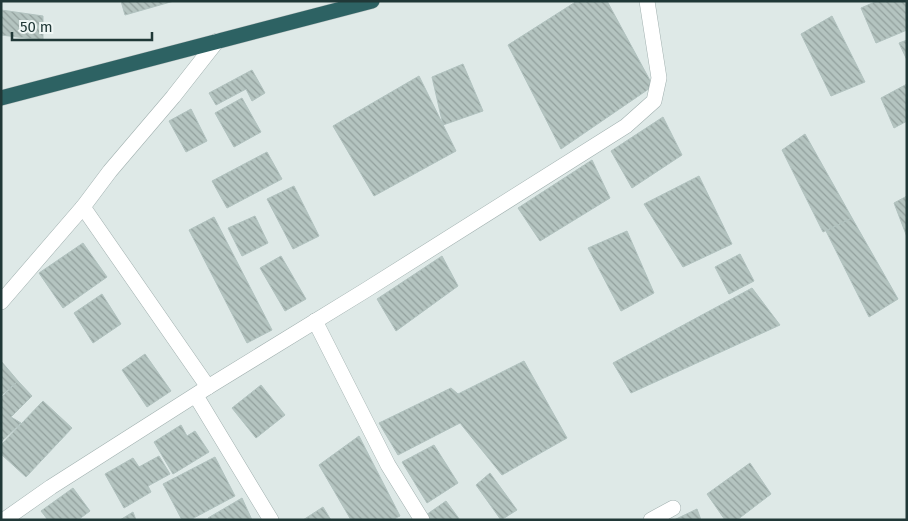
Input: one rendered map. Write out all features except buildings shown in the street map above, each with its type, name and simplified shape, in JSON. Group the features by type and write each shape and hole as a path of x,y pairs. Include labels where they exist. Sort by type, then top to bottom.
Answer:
{"highway":[{"path":"1,98 372,1"}],"street":[{"path":"4,520 51,487 202,391 626,126 654,101 659,78 647,1"},
{"path":"1,302 83,208 217,41"},
{"path":"83,208 202,391 271,520"},
{"path":"315,321 388,465 422,520"},
{"path":"651,520 673,508"}]}
